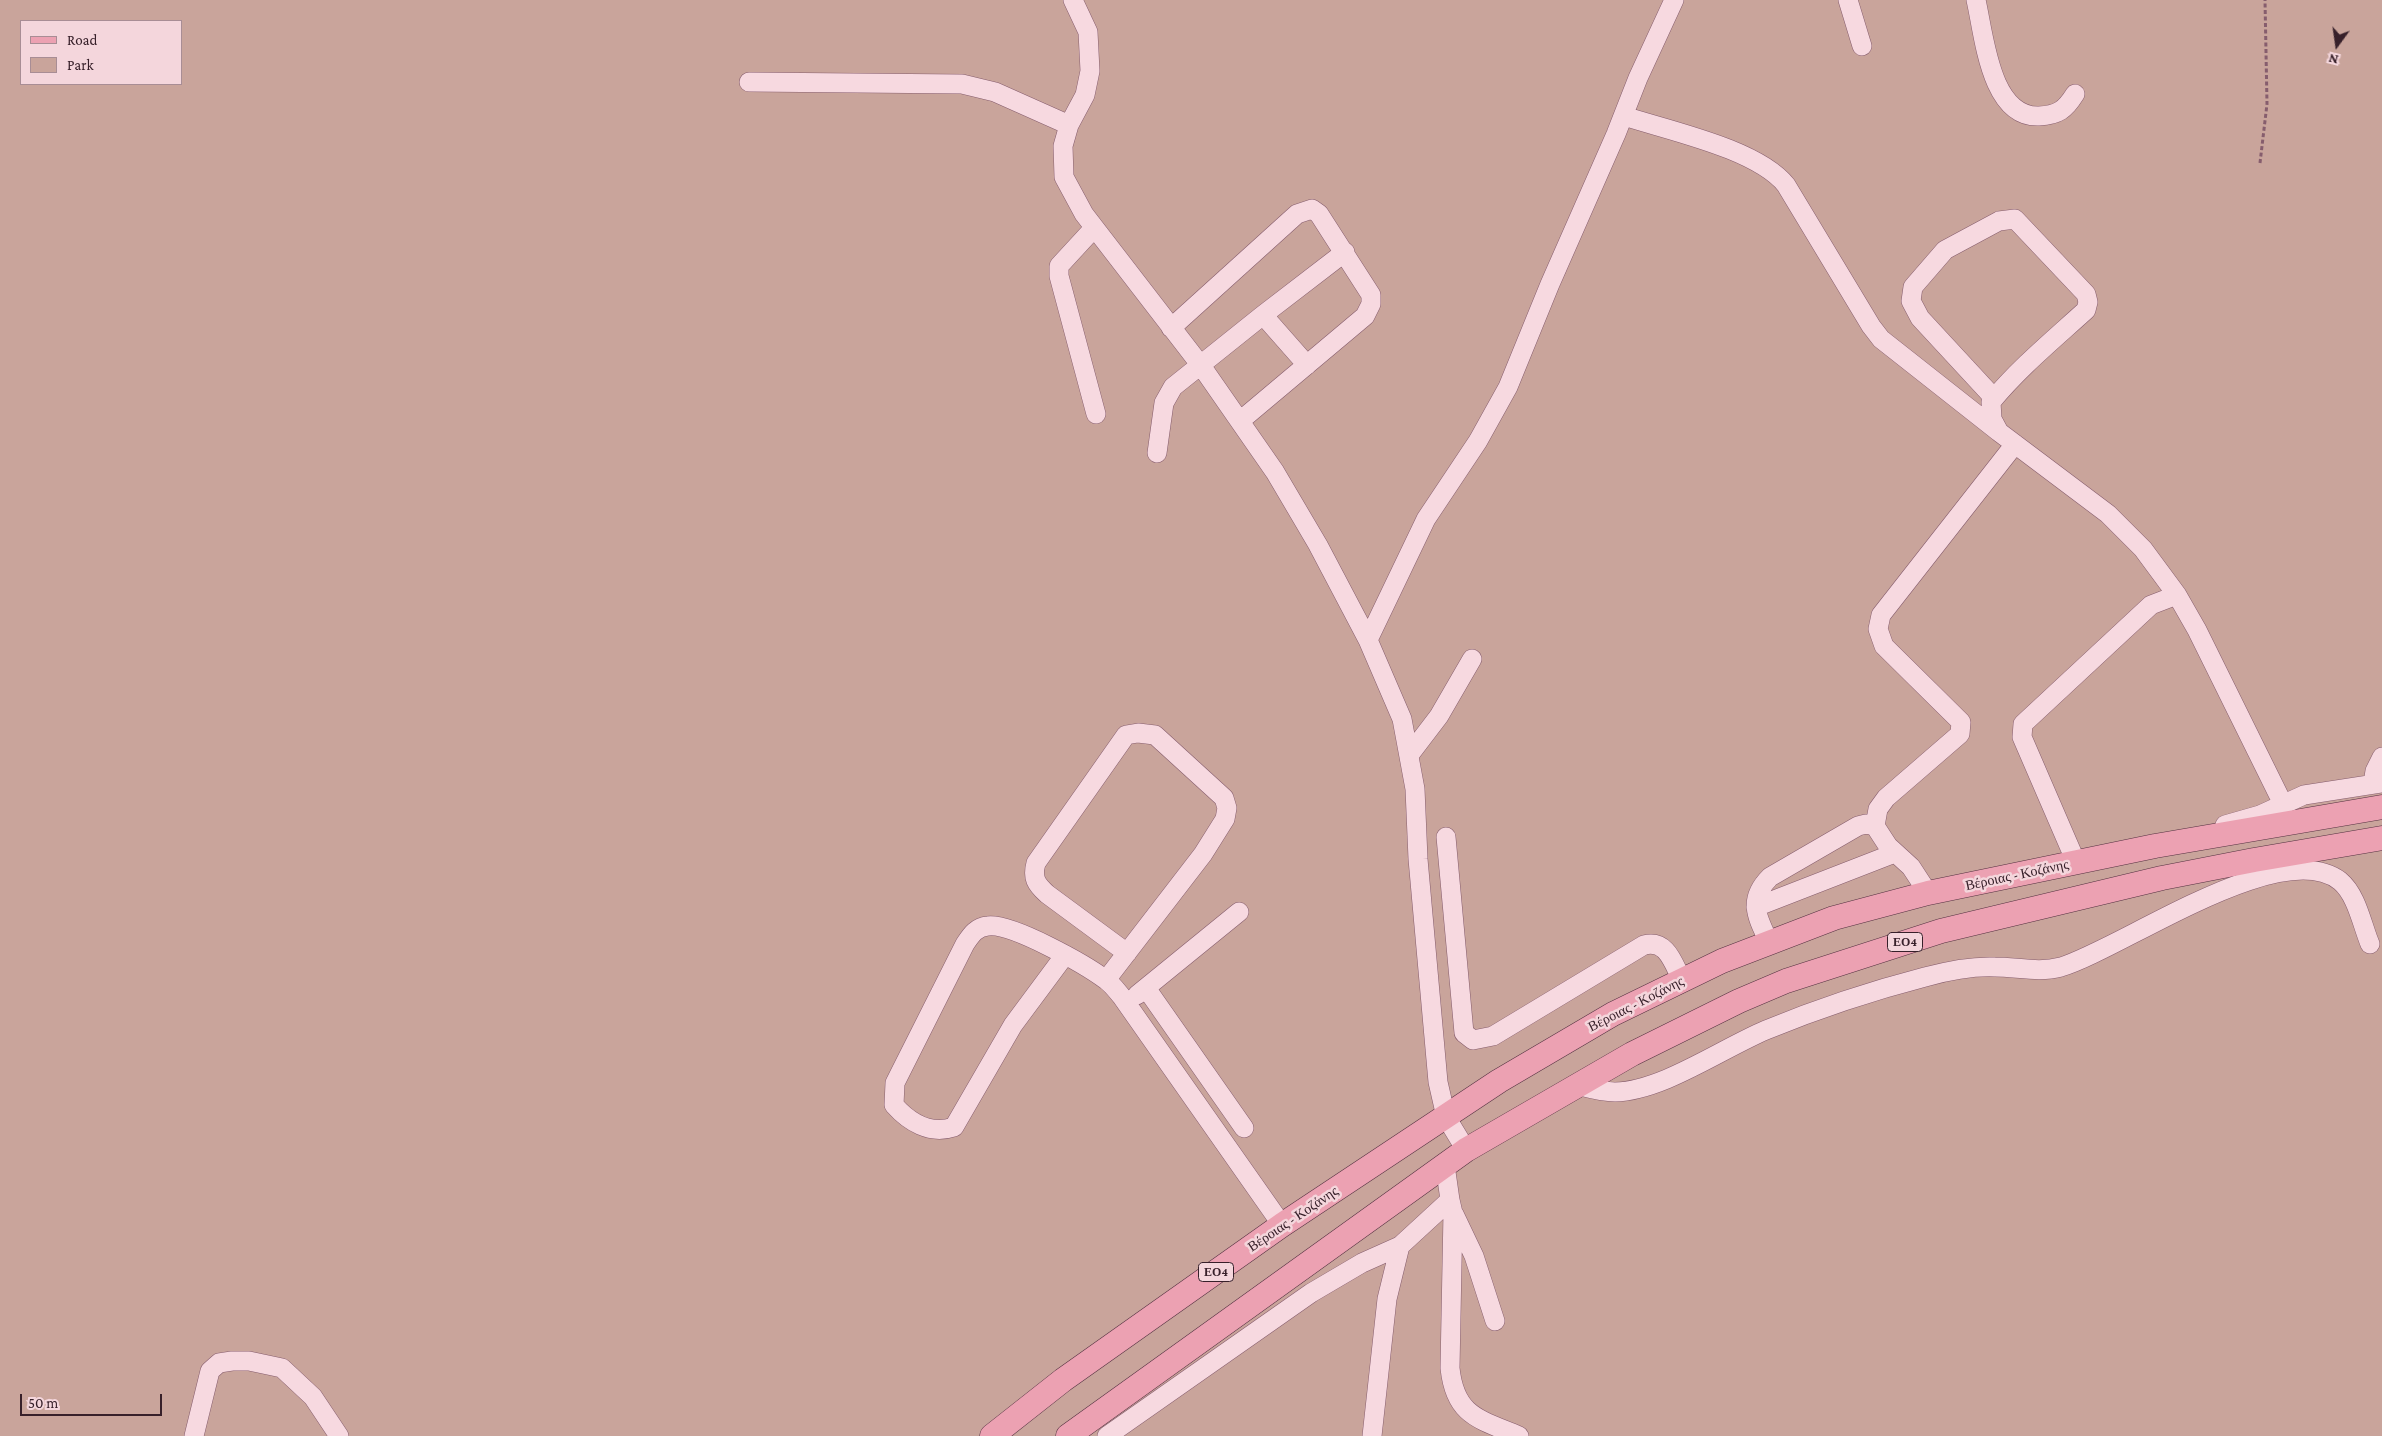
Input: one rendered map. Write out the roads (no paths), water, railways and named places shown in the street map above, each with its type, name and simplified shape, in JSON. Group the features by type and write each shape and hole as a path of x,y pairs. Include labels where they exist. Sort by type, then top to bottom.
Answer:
{"main road":[{"name":"Βέροιας - Κοζάνης","path":"992,1436 1063,1380 1282,1225 1499,1081 1613,1014 1682,980 1770,942 1834,918 1928,893 2155,846 2382,807"},
{"name":"ΕΟ4","path":"1068,1436 1466,1150 1632,1054 1739,1001 1786,981 1941,930 2143,883 2256,869 2382,838"}],"street":[{"path":"1073,0 1088,32 1090,71 1085,95 1069,125 1063,146 1064,177 1084,214 1094,228 1202,367 1275,472 1318,546 1368,640 1402,719 1415,789 1418,859 1438,1082 1446,1117 1466,1150"},
{"path":"1368,640 1426,519 1478,441 1508,387 1550,284 1624,116 1638,78 1674,0"},
{"path":"1848,0 1862,46"},
{"path":"1976,0 1986,50 1997,86 2012,106 2022,113 2035,116 2058,114 2065,109 2075,94"},
{"path":"748,82 962,84 995,92 1069,125"},
{"path":"1624,116 1739,154 1768,168 1786,185 1871,326 1882,339 1998,432 2108,514 2143,550 2177,595 2198,630 2283,804"},
{"path":"1171,328 1297,214 1312,209 1319,214 1371,295 1371,304 1365,316 1240,421"},
{"path":"1994,398 1920,318 1911,301 1913,287 1945,250 1999,220 2015,219 2086,294 2088,302 2086,310 2007,382 1991,402 1992,419 1998,432"},
{"path":"1094,228 1059,266 1059,276 1096,414"},
{"path":"1158,453 1164,403 1173,388 1202,367 1263,315 1345,252"},
{"path":"1263,315 1307,365"},
{"path":"1875,826 1878,809 1886,798 1960,734 1962,722 1884,646 1878,629 1881,615 2015,444"},
{"path":"2076,862 2022,736 2024,724 2151,605 2177,595"},
{"path":"1410,754 1439,716 1472,659"},
{"path":"1106,980 1127,953 1203,854 1225,819 1227,808 1224,798 1156,735 1148,733 1126,735 1036,863 1034,873 1036,884 1047,894 1127,953"},
{"path":"2155,846 2260,815 2304,795 2378,783 2375,771 2382,757"},
{"path":"1770,942 1758,919 1756,907 1757,895 1770,877 1848,830 1866,824 1875,826 1895,853 1911,867 1928,893"},
{"path":"1446,837 1464,1033 1473,1040 1493,1036 1644,945 1655,942 1662,946 1682,980"},
{"path":"1756,907 1895,853"},
{"path":"1576,1086 1614,1092 1647,1086 1794,1019 1925,976 1976,967 1995,966 2026,970 2060,967 2126,938 2218,891 2256,869 2326,874 2338,880 2347,888 2353,898 2370,944"},
{"path":"1127,1004 1239,912"},
{"path":"1065,956 1013,1025 954,1128 933,1130 905,1117 894,1105 894,1083 973,932 988,926 999,927 1022,934 1065,956 1106,980 1127,1004 1282,1225"},
{"path":"1146,988 1244,1128"},
{"path":"1445,1165 1452,1207 1450,1368 1452,1387 1458,1401 1468,1412 1519,1436"},
{"path":"1107,1436 1311,1293 1362,1263 1400,1246 1452,1207"},
{"path":"1452,1207 1474,1256 1495,1321"},
{"path":"1372,1436 1387,1299 1400,1246"},
{"path":"194,1436 210,1371 219,1363 249,1361 282,1368 313,1397 339,1436"}]}
